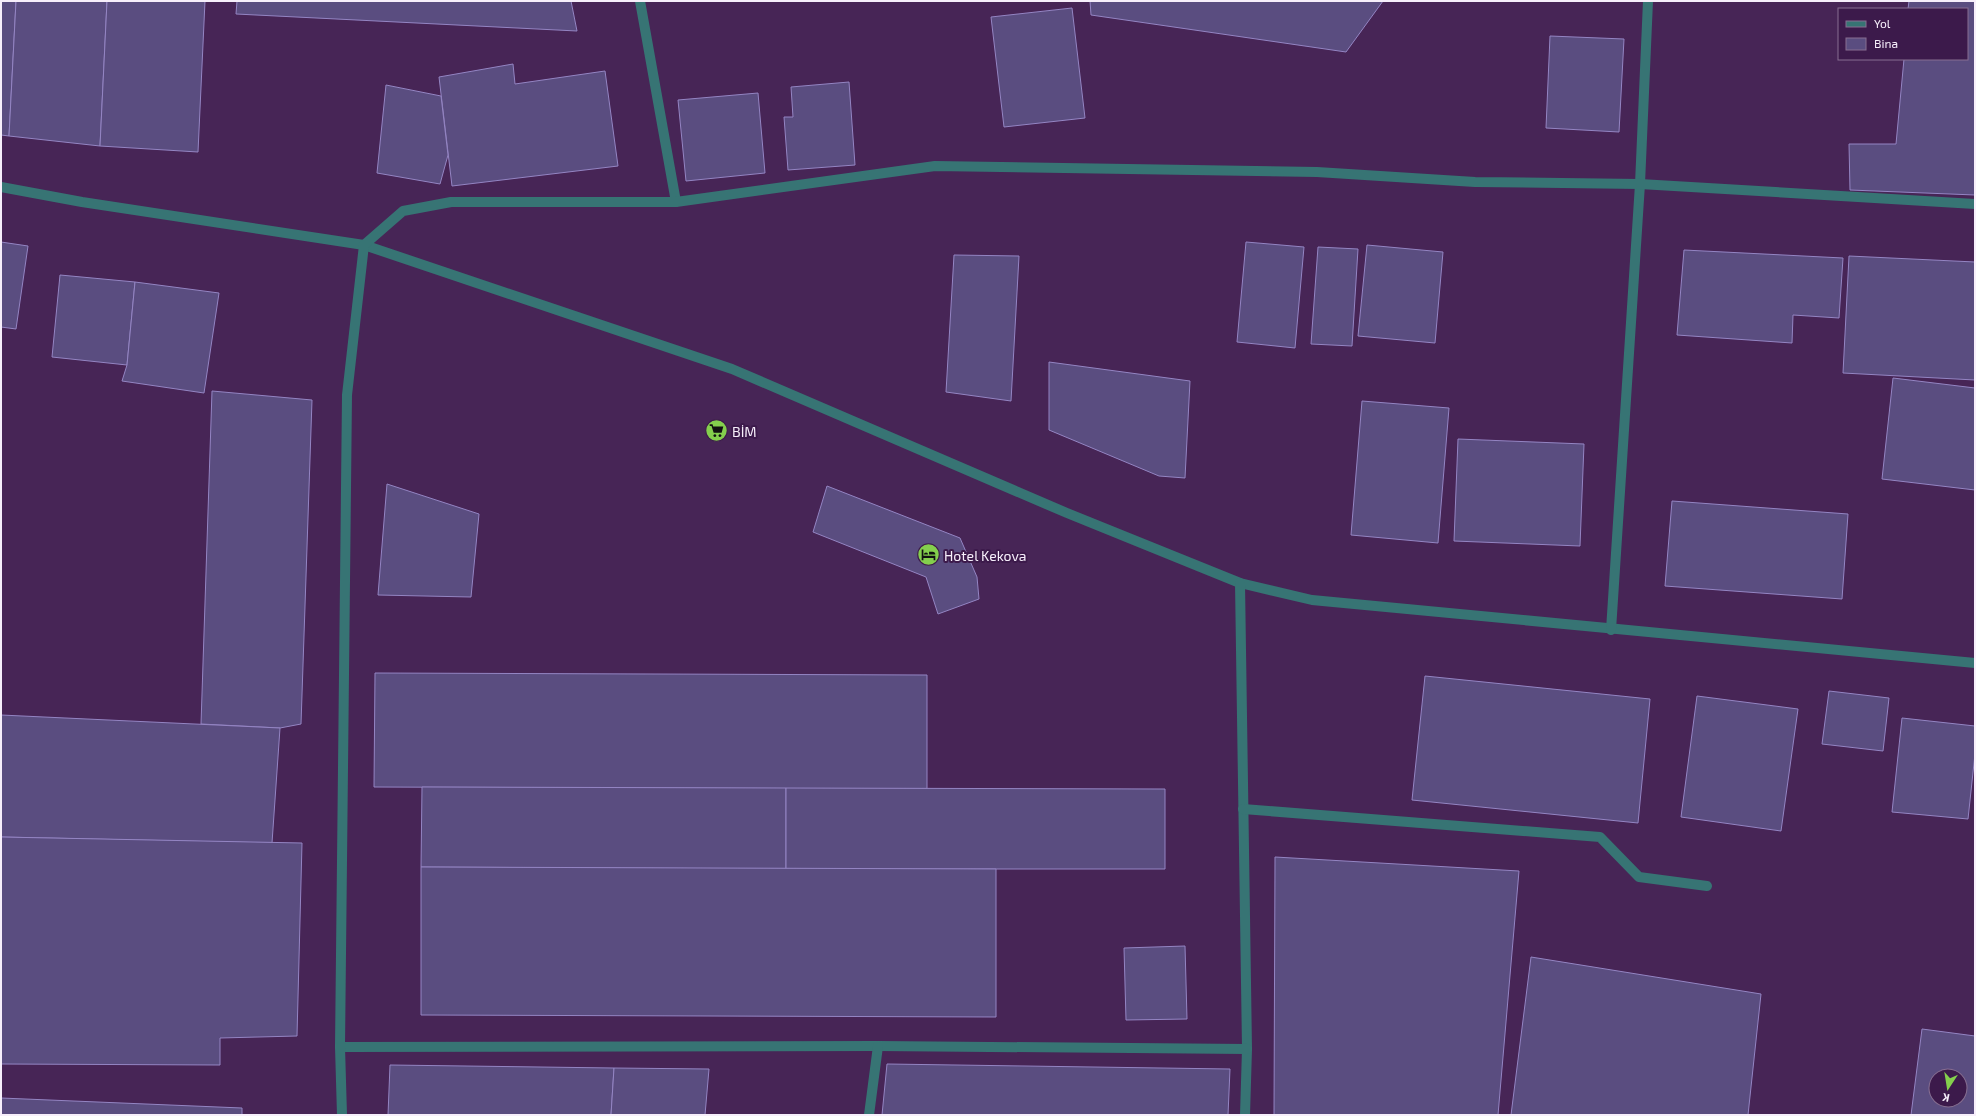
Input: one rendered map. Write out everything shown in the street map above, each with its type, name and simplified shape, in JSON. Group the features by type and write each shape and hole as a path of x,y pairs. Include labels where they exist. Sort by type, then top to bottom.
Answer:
{"street":[{"path":"640,1 676,202"},
{"path":"1611,630 1640,184 1648,1"},
{"path":"342,1115 340,1047 347,395 364,245 403,211 451,202 676,202 935,166 1317,172 1475,182 1640,184 1975,204"},
{"path":"1,187 82,202 364,245 732,369 1067,513 1240,583 1312,600 1611,630 1975,663"},
{"path":"1240,583 1247,1049 1246,1115"},
{"path":"1243,809 1600,836 1639,877 1707,886"},
{"path":"340,1047 878,1046 1247,1049"},
{"path":"869,1115 878,1046"}],"building":[{"path":"1,1 16,1 9,136 1,135"},
{"path":"16,1 107,1 100,146 9,136"},
{"path":"107,1 205,1 198,152 100,146"},
{"path":"237,1 571,1 577,31 236,14"},
{"path":"1090,1 1383,1 1346,52 1091,15"},
{"path":"1909,1 1975,1 1975,195 1850,190 1849,144 1896,144 1904,60 1968,60 1968,8 1908,8"},
{"path":"1072,8 1085,118 1004,127 991,17"},
{"path":"1550,36 1624,39 1619,132 1546,128"},
{"path":"513,64 515,84 605,71 618,166 452,186 439,77"},
{"path":"849,82 855,165 788,170 784,117 793,117 791,87"},
{"path":"386,85 441,96 448,155 440,184 377,173"},
{"path":"758,93 765,173 686,181 678,100"},
{"path":"1,242 28,246 16,329 1,327"},
{"path":"1246,242 1304,247 1295,348 1237,342"},
{"path":"1367,245 1443,252 1435,343 1358,336"},
{"path":"1318,247 1358,249 1352,346 1311,344"},
{"path":"1684,250 1843,258 1839,318 1793,315 1792,343 1677,335"},
{"path":"954,255 1019,256 1011,401 946,392"},
{"path":"1849,256 1975,262 1975,380 1843,373"},
{"path":"60,275 135,282 127,365 52,357"},
{"path":"135,282 219,293 204,393 122,381 127,365"},
{"path":"1049,362 1190,381 1185,478 1159,476 1049,430"},
{"path":"1893,378 1975,388 1975,490 1882,479"},
{"path":"212,391 312,400 301,724 280,728 201,724"},
{"path":"1362,401 1449,408 1438,543 1351,535"},
{"path":"1458,439 1584,444 1580,546 1454,541"},
{"path":"387,484 479,514 471,597 378,595"},
{"path":"827,486 960,538 977,577 979,599 938,614 926,577 813,532"},
{"path":"1672,501 1848,514 1842,599 1665,586"},
{"path":"375,673 927,675 927,789 374,787"},
{"path":"1425,676 1650,699 1638,823 1412,800"},
{"path":"1829,691 1889,698 1883,751 1822,744"},
{"path":"1697,696 1798,709 1781,831 1681,817"},
{"path":"1,715 280,728 272,843 1,837"},
{"path":"1902,718 1975,726 1975,754 1968,819 1892,812"},
{"path":"422,787 786,788 786,869 421,867"},
{"path":"786,788 1165,789 1165,869 786,869"},
{"path":"1,837 302,843 297,1036 220,1038 220,1065 1,1064"},
{"path":"1275,857 1519,871 1498,1115 1274,1115"},
{"path":"421,867 996,869 996,1017 421,1015"},
{"path":"1185,946 1187,1019 1126,1020 1124,948"},
{"path":"1531,957 1761,994 1748,1115 1511,1115"},
{"path":"1922,1029 1975,1036 1975,1115 1911,1115"},
{"path":"887,1064 1230,1069 1228,1115 882,1115"},
{"path":"390,1065 614,1068 611,1115 388,1115"},
{"path":"614,1068 709,1069 705,1115 611,1115"},
{"path":"1,1098 242,1108 242,1115 1,1115"}],"place":[{"name":"BİM","path":"716,431"},
{"name":"Hotel Kekova","path":"928,555"}]}
